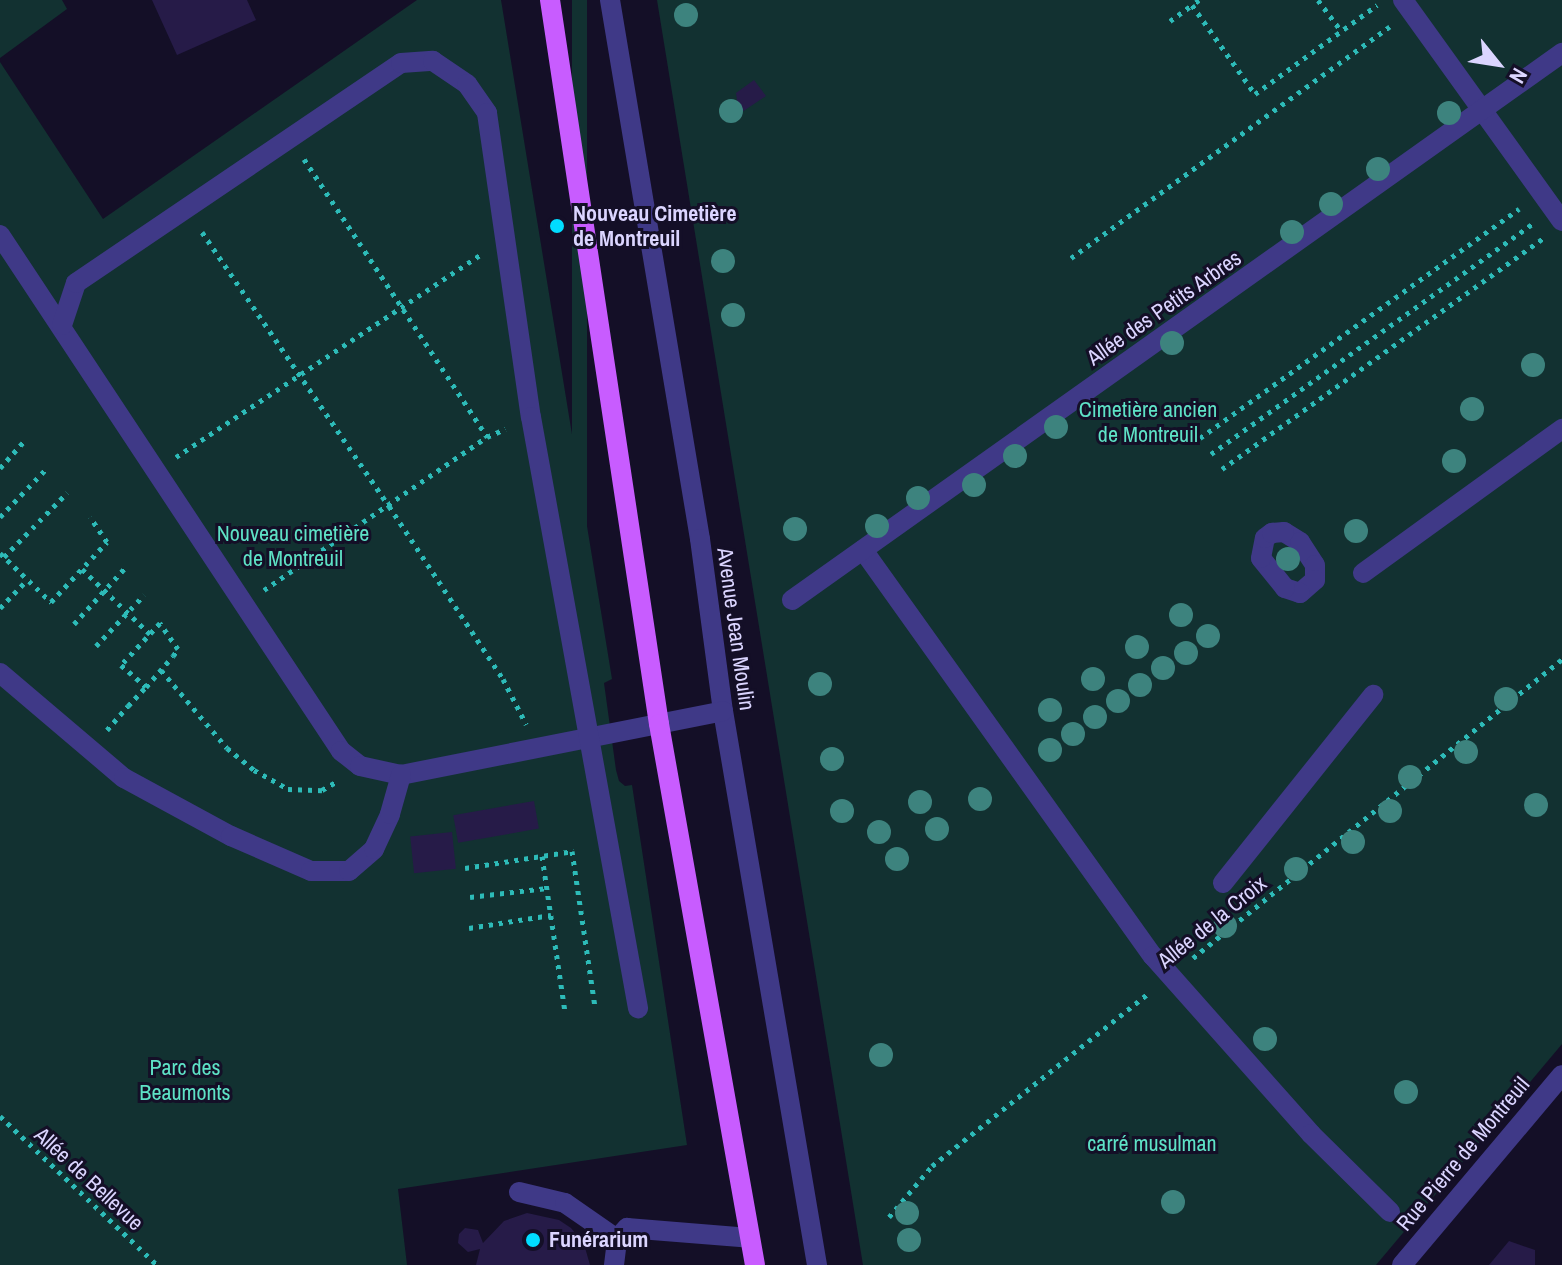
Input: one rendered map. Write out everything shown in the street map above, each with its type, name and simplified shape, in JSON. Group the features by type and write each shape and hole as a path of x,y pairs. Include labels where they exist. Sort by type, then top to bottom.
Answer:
{"main road":[{"path":"550,0 659,724 755,1265"}],"street":[{"name":"Avenue Jean Moulin","path":"610,0 675,383 723,711 817,1265"},
{"path":"1407,6 1482,108 1552,214"},
{"name":"Allée des Petits Arbres","path":"792,600 1153,347 1562,53"},
{"path":"62,325 76,283 401,63 433,61 467,84 487,113 531,417 638,1008"},
{"path":"0,235 341,751 360,766 401,775 723,711"},
{"path":"1363,573 1562,429"},
{"path":"863,550 1170,976 1311,1134 1390,1212"},
{"path":"0,673 124,778 231,836 311,871 349,871 374,849 390,814 401,775"},
{"path":"1223,883 1373,695"},
{"name":"Rue Pierre de Montreuil","path":"1402,1265 1562,1075"},
{"path":"519,1192 565,1203 617,1239"},
{"path":"614,1265 617,1239 627,1228 750,1238"}],"path":[{"path":"1170,21 1199,0"},
{"path":"1318,0 1341,31"},
{"path":"1192,5 1255,94 1384,0"},
{"path":"1071,258 1407,6"},
{"path":"290,138 487,437"},
{"path":"186,208 503,679 538,746"},
{"path":"1200,438 1552,214"},
{"path":"1211,454 1552,214"},
{"path":"1222,469 1552,214"},
{"path":"157,470 505,238"},
{"path":"244,604 487,437 531,417"},
{"path":"0,468 24,441"},
{"path":"0,517 47,468"},
{"path":"67,493 2,555 51,602 107,542 90,517"},
{"path":"74,624 125,568"},
{"path":"82,569 150,634"},
{"path":"0,608 27,580"},
{"path":"96,646 144,595"},
{"path":"128,706 146,687 161,670 178,649 160,623 121,665 146,687"},
{"name":"Allée de la Croix","path":"889,1217 932,1166 1562,659"},
{"path":"161,670 227,748 288,789 322,790 360,766"},
{"path":"465,868 584,849"},
{"path":"572,851 595,1006"},
{"path":"542,856 565,1011"},
{"path":"470,897 547,888"},
{"path":"469,928 551,915"},
{"name":"Allée de Bellevue","path":"0,1116 157,1265"}],"green space":[{"path":"0,0 62,0 67,9 0,58"},
{"name":"Nouveau cimetière de Montreuil","path":"417,0 501,0 612,679 604,683 616,770 619,781 625,786 632,785 687,1145 398,1189 407,1265 0,1265 0,62 103,219"},
{"path":"572,0 587,0 587,575 572,575"},
{"name":"Cimetière ancien de Montreuil","path":"657,0 1562,0 1562,1044 1376,1265 863,1265"}],"building":[{"path":"152,0 247,0 256,20 177,55"},
{"path":"754,80 766,96 739,114 736,93"},
{"path":"534,801 539,829 458,843 453,815"},
{"path":"452,832 456,869 414,873 410,836"},
{"name":"Funérarium","path":"527,1213 559,1220 571,1228 584,1244 590,1265 476,1265 480,1249 468,1252 458,1243 459,1234 465,1228 478,1230 483,1243 504,1221"},
{"path":"1509,1241 1535,1250 1535,1265 1489,1265"}],"place":[{"name":"Nouveau Cimetière de Montreuil","path":"557,226"},
{"name":"Funérarium","path":"533,1240"}],"park label":[{"name":"Parc des Beaumonts","path":"185,1080"},
{"name":"carré musulman","path":"1152,1144"}]}
